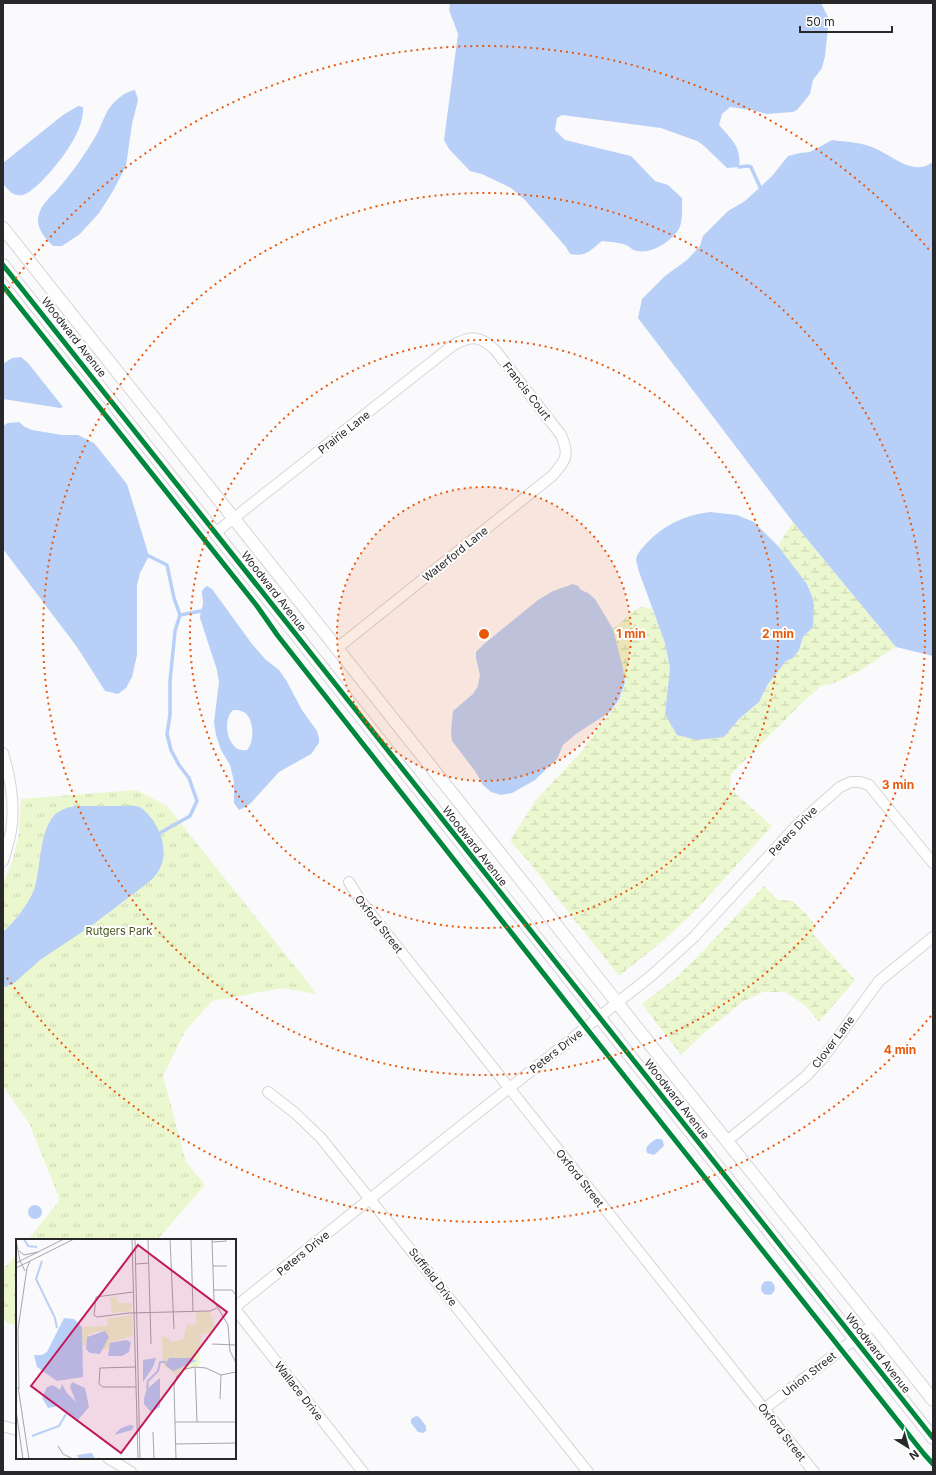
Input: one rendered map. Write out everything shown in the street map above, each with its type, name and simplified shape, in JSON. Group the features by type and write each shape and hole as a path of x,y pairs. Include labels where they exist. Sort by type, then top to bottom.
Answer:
{"street":[{"name":"Woodward Avenue","path":"3,228 533,895 616,1003 933,1400"},
{"name":"Woodward Avenue","path":"3,265 933,1438"},
{"name":"Prairie Lane","path":"215,533 452,346 464,339 476,338"},
{"name":"Francis Court","path":"476,338 487,342 496,352 560,435 565,445 566,454"},
{"name":"Waterford Lane","path":"336,649 552,476 564,462 566,454"},
{"path":"3,753 8,767 12,796 11,830 3,861"},
{"name":"Peters Drive","path":"236,1307 509,1088 652,976 689,942 797,825 813,809 840,787 852,782 860,782 869,785 933,863"},
{"name":"Oxford Street","path":"349,882 360,900 814,1472"},
{"name":"Clover Lane","path":"727,1141 805,1077 823,1058 879,981 933,937"},
{"name":"Suffield Drive","path":"268,1092 295,1113 321,1138 588,1472"},
{"name":"Wallace Drive","path":"236,1309 364,1472"},
{"name":"Union Street","path":"764,1410 873,1325"},
{"path":"3,1426 16,1430"},
{"path":"110,1459 131,1472"}],"green space":[{"path":"793,522 896,647 858,672 834,683 821,686 731,774 730,789 772,826 698,908 665,939 619,976 529,862 510,841 535,801 581,752 620,700 625,683 623,668 613,629 635,610 641,607 652,609 665,643 670,668 665,714 724,737 739,719 759,702 768,684 786,661 793,658 799,650 803,637 813,627 812,596 807,584 778,546"},
{"name":"Rutgers Park","path":"136,790 167,806 317,994 283,988 212,1001 185,1031 163,1076 186,1162 205,1185 158,1239 29,1239 60,1200 29,1123 3,1086 3,884 12,862 19,834 21,799"},
{"path":"764,886 778,900 793,901 805,913 816,926 813,934 855,980 819,1022 806,1006 785,992 763,992 742,1002 703,1034 681,1055 642,1004 677,977"},
{"path":"16,1255 16,1325 9,1324 3,1319 3,1268 9,1264"}],"water":[{"path":"450,3 821,3 829,19 825,56 822,68 813,80 810,94 797,110 793,112 767,114 730,107 722,114 719,125 735,144 739,154 739,167 727,168 697,141 661,128 562,115 557,118 555,130 565,140 631,156 655,181 668,185 682,198 682,218 679,229 671,239 659,247 646,251 640,251 633,250 627,245 602,241 588,252 576,255 570,254 566,247 525,200 511,188 482,174 470,171 449,149 444,140 458,34 449,10"},
{"path":"135,90 138,100 132,124 126,166 113,191 99,213 80,234 62,246 53,246 41,232 39,227 38,219 42,207 84,155 98,132 110,107 123,95"},
{"path":"78,106 83,107 80,127 62,158 47,176 30,192 20,195 11,192 3,184 3,163 63,115"},
{"path":"832,140 859,143 869,146 910,166 925,166 933,162 933,656 896,647 793,522 638,318 642,299 665,276 687,260 700,246 703,236 728,211 745,201 772,176 788,156 810,152"},
{"path":"21,357 28,363 63,407 60,408 3,399 3,364 12,358"},
{"path":"19,422 32,430 62,435 78,435 94,443 127,484 149,556 140,573 137,585 137,655 132,677 126,688 118,694 105,691 77,647 3,549 3,426 8,423"},
{"path":"710,512 737,515 754,522 778,546 807,584 814,605 813,627 803,637 799,650 793,658 786,661 768,684 759,702 739,719 724,737 697,740 677,735 665,714 670,668 665,643 636,560 643,547 667,526 683,518"},
{"path":"573,584 595,599 613,629 623,668 625,683 619,700 610,712 576,734 563,745 557,759 535,780 512,793 501,795 491,792 483,785 475,771 452,741 451,731 453,711 473,694 478,686 480,675 476,652 538,600 553,591"},
{"path":"207,586 212,589 252,644 265,659 279,670 302,710 317,731 319,738 319,743 311,754 279,772 250,804 239,810 234,803 234,782 230,765 221,750 216,735 214,722 219,682 217,670 200,618 203,604 202,592","holes":["233,710 242,711 250,720 252,738 247,750 240,750 235,747 228,736 227,721"]},
{"path":"76,806 130,806 143,809 157,827 163,843 164,852 160,868 149,882 91,926 40,960 13,984 3,987 3,932 21,912 34,890 37,880 42,844 49,822 56,814 66,808"},
{"path":"656,1139 661,1139 664,1146 654,1155 647,1153 646,1148"},
{"path":"32,1205 38,1205 42,1209 42,1215 38,1219 32,1219 28,1215 28,1209"},
{"path":"768,1281 773,1283 775,1288 773,1293 768,1295 763,1293 761,1288 763,1283"},
{"path":"416,1416 419,1417 426,1426 426,1431 423,1433 418,1432 411,1423 411,1419"}],"waterway":[{"path":"739,167 751,167 760,187"},
{"path":"149,556 167,565 174,598 180,615 175,631 170,681 170,715 167,734 171,750 179,765 189,778 197,801 190,816 160,833"},
{"path":"180,615 201,611"}],"cycle path":[{"path":"3,265 933,1438"},
{"path":"3,286 257,606 278,636 595,1039 933,1464"}]}
